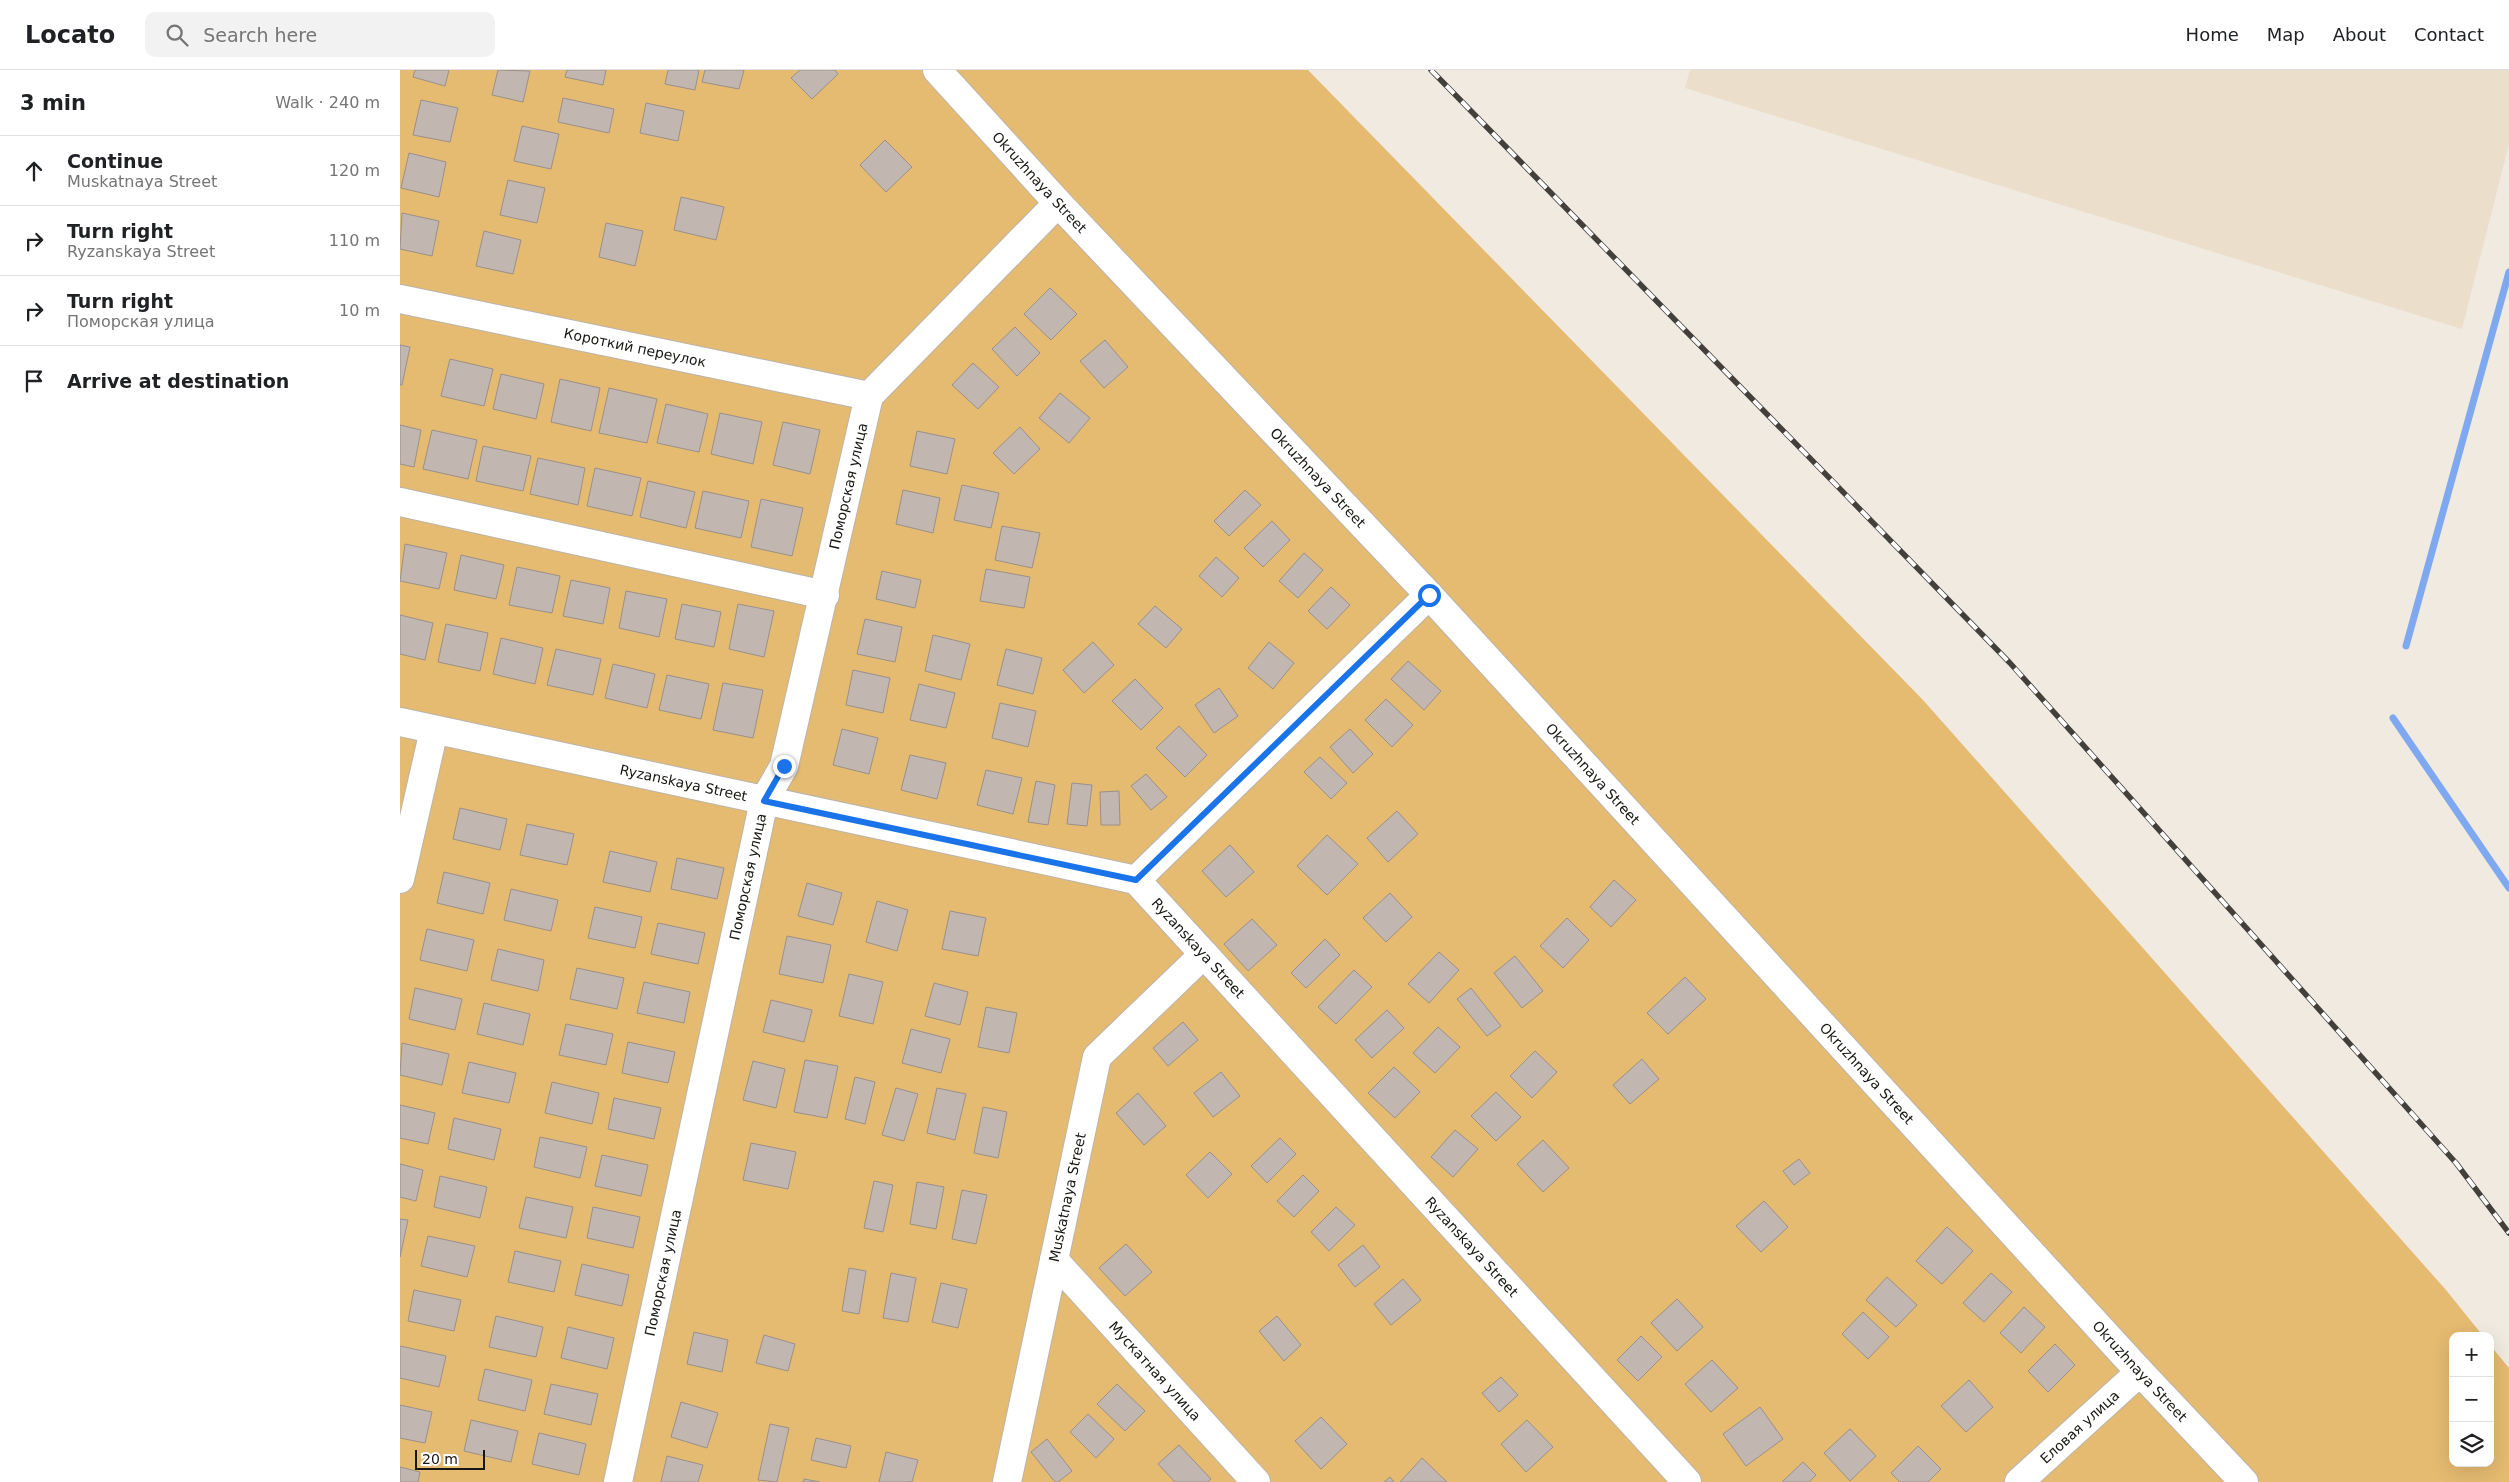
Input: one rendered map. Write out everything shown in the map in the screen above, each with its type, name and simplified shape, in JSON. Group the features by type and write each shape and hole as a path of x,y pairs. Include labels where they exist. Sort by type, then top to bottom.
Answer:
{"street":[{"name":"Okruzhnaya Street","path":"937,70 1058,203 1429,595 2140,1372 2244,1482"},
{"path":"869,396 1058,203"},
{"name":"Короткий переулок","path":"400,299 869,396"},
{"name":"Поморская улица","path":"618,1482 764,801 784,766 825,595 869,396"},
{"path":"400,502 825,595"},
{"path":"1136,880 1429,595"},
{"name":"Ryzanskaya Street","path":"400,722 1136,880 1687,1482"},
{"path":"400,880 434,730"},
{"name":"Muskatnaya Street","path":"1006,1482 1097,1057 1204,954"},
{"name":"Мускатная улица","path":"1054,1260 1256,1482"},
{"name":"Еловая улица","path":"2019,1482 2140,1372"}],"shaded area":[{"path":"400,70 1308,70 1923,700 2446,1290 2480,1332 2449,1332 2449,1467 2494,1467 2494,1350 2509,1368 2509,1482 400,1482"},
{"path":"1690,70 2509,70 2509,144 2462,329 1685,88"}],"building":[{"path":"415,70 449,70 445,86 413,77"},
{"path":"498,70 530,71 523,102 492,95"},
{"path":"567,70 606,70 603,85 565,77"},
{"path":"668,70 699,70 695,90 665,84"},
{"path":"705,70 744,70 739,89 702,82"},
{"path":"800,70 835,70 838,74 812,99 791,78"},
{"path":"563,98 614,109 609,133 558,122"},
{"path":"421,100 458,108 450,142 413,135"},
{"path":"646,103 684,111 678,141 640,133"},
{"path":"522,126 559,134 551,169 514,161"},
{"path":"885,140 912,167 886,192 860,165"},
{"path":"409,153 446,162 439,197 401,188"},
{"path":"508,180 545,188 537,223 500,215"},
{"path":"681,197 724,207 716,240 674,230"},
{"path":"402,213 439,221 432,256 400,249"},
{"path":"606,223 643,231 635,266 599,257"},
{"path":"484,231 521,240 513,274 476,266"},
{"path":"1050,288 1077,314 1051,340 1024,314"},
{"path":"1015,327 1040,353 1017,376 992,349"},
{"path":"1105,340 1128,367 1104,388 1080,361"},
{"path":"400,345 410,347 402,385 400,385"},
{"path":"450,359 493,369 484,406 441,396"},
{"path":"973,363 999,387 978,409 952,385"},
{"path":"501,374 544,384 536,419 493,409"},
{"path":"560,379 600,388 591,431 551,422"},
{"path":"609,388 657,399 647,443 599,433"},
{"path":"1060,393 1090,418 1069,443 1039,418"},
{"path":"666,404 708,414 699,452 657,443"},
{"path":"720,413 762,422 753,464 711,454"},
{"path":"783,422 820,430 810,474 773,465"},
{"path":"400,425 421,430 414,467 400,464"},
{"path":"1020,427 1040,449 1014,474 993,453"},
{"path":"432,430 477,440 468,479 423,469"},
{"path":"917,431 955,439 947,474 910,466"},
{"path":"483,446 531,456 523,491 476,481"},
{"path":"538,458 585,468 578,505 530,494"},
{"path":"595,468 641,478 632,516 587,506"},
{"path":"648,481 695,492 686,528 640,517"},
{"path":"962,485 999,493 991,528 954,520"},
{"path":"903,490 940,498 933,533 896,524"},
{"path":"1245,490 1261,505 1229,536 1214,521"},
{"path":"703,491 749,501 741,538 695,528"},
{"path":"761,499 803,508 792,556 751,547"},
{"path":"1272,521 1290,540 1263,567 1244,548"},
{"path":"1002,526 1040,533 1032,568 995,560"},
{"path":"405,544 447,553 439,589 400,581"},
{"path":"1304,553 1323,570 1298,598 1279,581"},
{"path":"461,555 504,565 496,599 454,590"},
{"path":"1216,557 1239,578 1222,597 1199,576"},
{"path":"517,567 560,576 552,613 509,605"},
{"path":"986,569 1030,577 1024,608 980,601"},
{"path":"882,571 921,580 915,608 876,599"},
{"path":"571,580 610,588 603,624 563,616"},
{"path":"1331,587 1350,605 1327,629 1308,611"},
{"path":"626,591 667,599 659,637 619,628"},
{"path":"682,604 721,612 714,647 675,639"},
{"path":"738,604 774,611 764,657 729,649"},
{"path":"1155,606 1182,629 1166,648 1138,624"},
{"path":"400,615 433,623 425,660 400,654"},
{"path":"865,619 902,627 895,662 857,654"},
{"path":"446,624 488,633 480,671 438,662"},
{"path":"933,635 970,644 961,680 925,671"},
{"path":"501,638 543,648 535,684 493,674"},
{"path":"1093,642 1114,665 1084,693 1063,670"},
{"path":"1269,642 1294,663 1273,689 1248,668"},
{"path":"556,649 601,659 593,695 547,685"},
{"path":"1006,649 1042,658 1033,694 997,685"},
{"path":"1408,661 1441,691 1424,710 1391,679"},
{"path":"613,664 655,674 647,708 605,698"},
{"path":"853,670 890,678 883,713 846,705"},
{"path":"667,675 709,684 701,719 659,710"},
{"path":"1135,679 1163,708 1141,730 1112,701"},
{"path":"723,683 763,690 753,738 713,730"},
{"path":"919,684 955,693 946,728 910,720"},
{"path":"1219,688 1238,716 1214,733 1195,705"},
{"path":"1386,699 1413,725 1392,747 1365,720"},
{"path":"1000,703 1036,711 1028,747 992,738"},
{"path":"1179,726 1207,755 1185,777 1156,748"},
{"path":"842,729 878,738 869,774 833,765"},
{"path":"1350,729 1373,754 1353,773 1330,747"},
{"path":"910,755 946,763 937,799 901,790"},
{"path":"1320,757 1347,783 1331,799 1304,772"},
{"path":"986,770 1022,778 1013,814 977,805"},
{"path":"1146,774 1167,797 1151,810 1131,786"},
{"path":"1036,781 1055,785 1048,825 1028,822"},
{"path":"1072,783 1092,785 1087,826 1067,824"},
{"path":"1119,791 1120,825 1101,825 1100,792"},
{"path":"460,808 507,819 500,850 453,839"},
{"path":"1397,811 1418,834 1388,862 1367,838"},
{"path":"527,824 574,834 567,865 520,855"},
{"path":"1327,835 1358,864 1327,895 1297,866"},
{"path":"1230,845 1254,872 1226,897 1202,871"},
{"path":"610,851 657,862 650,892 603,882"},
{"path":"677,858 724,868 717,899 671,889"},
{"path":"444,872 490,883 483,914 437,903"},
{"path":"1614,880 1636,900 1611,927 1590,907"},
{"path":"807,883 842,893 833,925 798,916"},
{"path":"511,889 558,900 551,931 504,920"},
{"path":"1390,893 1412,917 1386,942 1363,918"},
{"path":"877,901 908,910 897,951 866,942"},
{"path":"595,907 642,917 635,948 588,938"},
{"path":"950,911 986,918 978,956 942,949"},
{"path":"1567,918 1589,940 1563,968 1540,946"},
{"path":"1252,919 1277,945 1248,971 1224,944"},
{"path":"658,923 705,933 698,964 651,954"},
{"path":"427,929 474,940 467,971 420,960"},
{"path":"787,936 831,945 823,983 779,974"},
{"path":"1325,939 1340,955 1306,988 1291,973"},
{"path":"498,949 544,960 538,991 491,980"},
{"path":"1439,952 1459,970 1429,1003 1408,984"},
{"path":"1515,956 1543,991 1522,1008 1494,973"},
{"path":"577,968 624,978 617,1009 570,999"},
{"path":"1354,970 1372,987 1336,1024 1318,1007"},
{"path":"849,974 883,982 873,1024 839,1016"},
{"path":"1685,977 1706,999 1668,1034 1647,1013"},
{"path":"644,982 690,992 684,1023 637,1013"},
{"path":"934,983 968,992 960,1025 925,1016"},
{"path":"415,988 462,999 455,1030 409,1019"},
{"path":"1471,988 1501,1026 1487,1036 1457,999"},
{"path":"771,1000 812,1010 804,1042 763,1032"},
{"path":"484,1003 530,1014 523,1045 477,1034"},
{"path":"986,1007 1017,1013 1009,1053 978,1047"},
{"path":"1387,1010 1404,1028 1372,1058 1355,1040"},
{"path":"1183,1022 1198,1040 1168,1066 1153,1048"},
{"path":"566,1024 613,1034 606,1065 559,1055"},
{"path":"1438,1027 1460,1047 1435,1073 1413,1053"},
{"path":"911,1029 950,1039 941,1073 902,1063"},
{"path":"628,1042 675,1052 668,1083 622,1073"},
{"path":"402,1043 449,1054 442,1085 400,1075"},
{"path":"1535,1051 1557,1072 1532,1098 1510,1076"},
{"path":"1642,1059 1659,1079 1630,1104 1613,1085"},
{"path":"805,1060 838,1066 827,1118 794,1112"},
{"path":"753,1061 785,1069 776,1108 743,1100"},
{"path":"469,1062 516,1073 509,1103 462,1093"},
{"path":"1394,1067 1420,1092 1395,1118 1368,1093"},
{"path":"1221,1072 1240,1096 1213,1117 1194,1093"},
{"path":"855,1077 875,1082 865,1124 845,1119"},
{"path":"552,1082 599,1093 592,1124 545,1113"},
{"path":"896,1088 918,1094 904,1141 882,1135"},
{"path":"937,1088 966,1094 955,1140 927,1133"},
{"path":"1496,1092 1521,1117 1496,1141 1471,1116"},
{"path":"1138,1093 1166,1126 1144,1145 1116,1113"},
{"path":"614,1098 661,1108 654,1139 608,1129"},
{"path":"400,1105 435,1113 428,1144 400,1138"},
{"path":"983,1107 1007,1112 998,1158 974,1153"},
{"path":"454,1118 501,1129 494,1160 448,1149"},
{"path":"1455,1130 1478,1149 1453,1177 1431,1157"},
{"path":"540,1137 587,1147 580,1178 534,1167"},
{"path":"1280,1138 1296,1154 1267,1183 1251,1166"},
{"path":"1543,1140 1569,1168 1543,1192 1517,1164"},
{"path":"751,1143 796,1152 788,1189 743,1180"},
{"path":"1210,1152 1232,1174 1208,1198 1186,1175"},
{"path":"602,1155 648,1165 641,1196 595,1186"},
{"path":"1799,1159 1810,1173 1794,1185 1783,1171"},
{"path":"400,1164 423,1170 416,1201 400,1197"},
{"path":"1303,1175 1319,1191 1294,1217 1277,1201"},
{"path":"440,1176 487,1187 480,1218 434,1207"},
{"path":"874,1181 893,1185 883,1232 864,1228"},
{"path":"917,1182 944,1187 936,1229 910,1224"},
{"path":"962,1190 987,1195 976,1244 952,1239"},
{"path":"526,1197 573,1207 566,1238 519,1228"},
{"path":"1764,1201 1788,1227 1761,1252 1736,1226"},
{"path":"593,1207 640,1217 633,1248 587,1238"},
{"path":"1336,1207 1355,1225 1329,1251 1311,1232"},
{"path":"400,1219 408,1220 400,1257"},
{"path":"1947,1227 1973,1251 1942,1284 1916,1261"},
{"path":"428,1236 475,1246 467,1277 421,1266"},
{"path":"1126,1244 1152,1272 1125,1296 1099,1268"},
{"path":"1363,1245 1380,1267 1355,1287 1338,1265"},
{"path":"515,1251 561,1261 554,1292 508,1282"},
{"path":"582,1264 629,1275 622,1306 575,1295"},
{"path":"849,1268 866,1271 859,1314 842,1311"},
{"path":"891,1273 916,1278 908,1322 883,1318"},
{"path":"1991,1273 2012,1292 1984,1322 1963,1303"},
{"path":"1887,1277 1917,1305 1896,1327 1866,1300"},
{"path":"1403,1279 1421,1300 1391,1325 1374,1304"},
{"path":"941,1283 967,1289 958,1328 932,1322"},
{"path":"414,1290 461,1300 454,1331 408,1321"},
{"path":"1677,1299 1703,1327 1677,1351 1651,1323"},
{"path":"2024,1307 2045,1327 2021,1353 2000,1333"},
{"path":"1863,1312 1889,1337 1868,1359 1842,1334"},
{"path":"496,1316 543,1327 536,1357 489,1347"},
{"path":"1277,1316 1301,1345 1284,1361 1259,1331"},
{"path":"568,1327 614,1338 607,1369 561,1358"},
{"path":"694,1332 728,1340 722,1372 687,1364"},
{"path":"764,1335 795,1344 788,1371 756,1363"},
{"path":"1641,1336 1662,1357 1638,1381 1617,1360"},
{"path":"2055,1344 2075,1365 2048,1392 2028,1371"},
{"path":"400,1346 446,1356 439,1387 400,1378"},
{"path":"1712,1360 1738,1388 1711,1412 1685,1384"},
{"path":"485,1369 532,1380 525,1411 478,1400"},
{"path":"1501,1377 1518,1395 1499,1412 1482,1393"},
{"path":"1969,1380 1993,1407 1966,1432 1941,1406"},
{"path":"551,1384 598,1394 591,1425 544,1414"},
{"path":"1117,1384 1145,1411 1125,1431 1097,1404"},
{"path":"681,1402 718,1413 707,1448 671,1437"},
{"path":"400,1405 432,1412 425,1443 400,1438"},
{"path":"1760,1407 1783,1439 1746,1466 1723,1434"},
{"path":"1088,1414 1114,1439 1096,1458 1070,1432"},
{"path":"1321,1417 1347,1444 1321,1469 1295,1441"},
{"path":"471,1420 518,1431 511,1462 464,1451"},
{"path":"1527,1420 1553,1447 1526,1472 1501,1444"},
{"path":"770,1424 789,1428 777,1482 758,1480"},
{"path":"1850,1429 1876,1456 1850,1481 1824,1453"},
{"path":"539,1433 586,1444 579,1475 532,1464"},
{"path":"816,1438 851,1446 846,1468 811,1460"},
{"path":"1047,1439 1072,1471 1058,1482 1055,1482 1031,1452"},
{"path":"1179,1445 1211,1479 1208,1482 1175,1482 1158,1464"},
{"path":"1918,1446 1941,1469 1928,1482 1900,1482 1891,1473"},
{"path":"886,1452 918,1460 912,1482 879,1482"},
{"path":"667,1456 703,1465 698,1482 661,1482"},
{"path":"1422,1458 1447,1482 1400,1482"},
{"path":"1803,1462 1816,1475 1809,1482 1782,1482"},
{"path":"400,1467 420,1472 418,1482 400,1482"},
{"path":"1390,1477 1394,1482 1384,1482"},
{"path":"804,1479 820,1482 803,1482"}],"waterway":[{"path":"2406,646 2509,272"},
{"path":"2393,718 2509,888"}],"railway":[{"path":"1431,70 2010,663 2456,1163 2509,1233"}],"route":[{"path":"784,766 764,801 1136,880 1429,595"}]}
